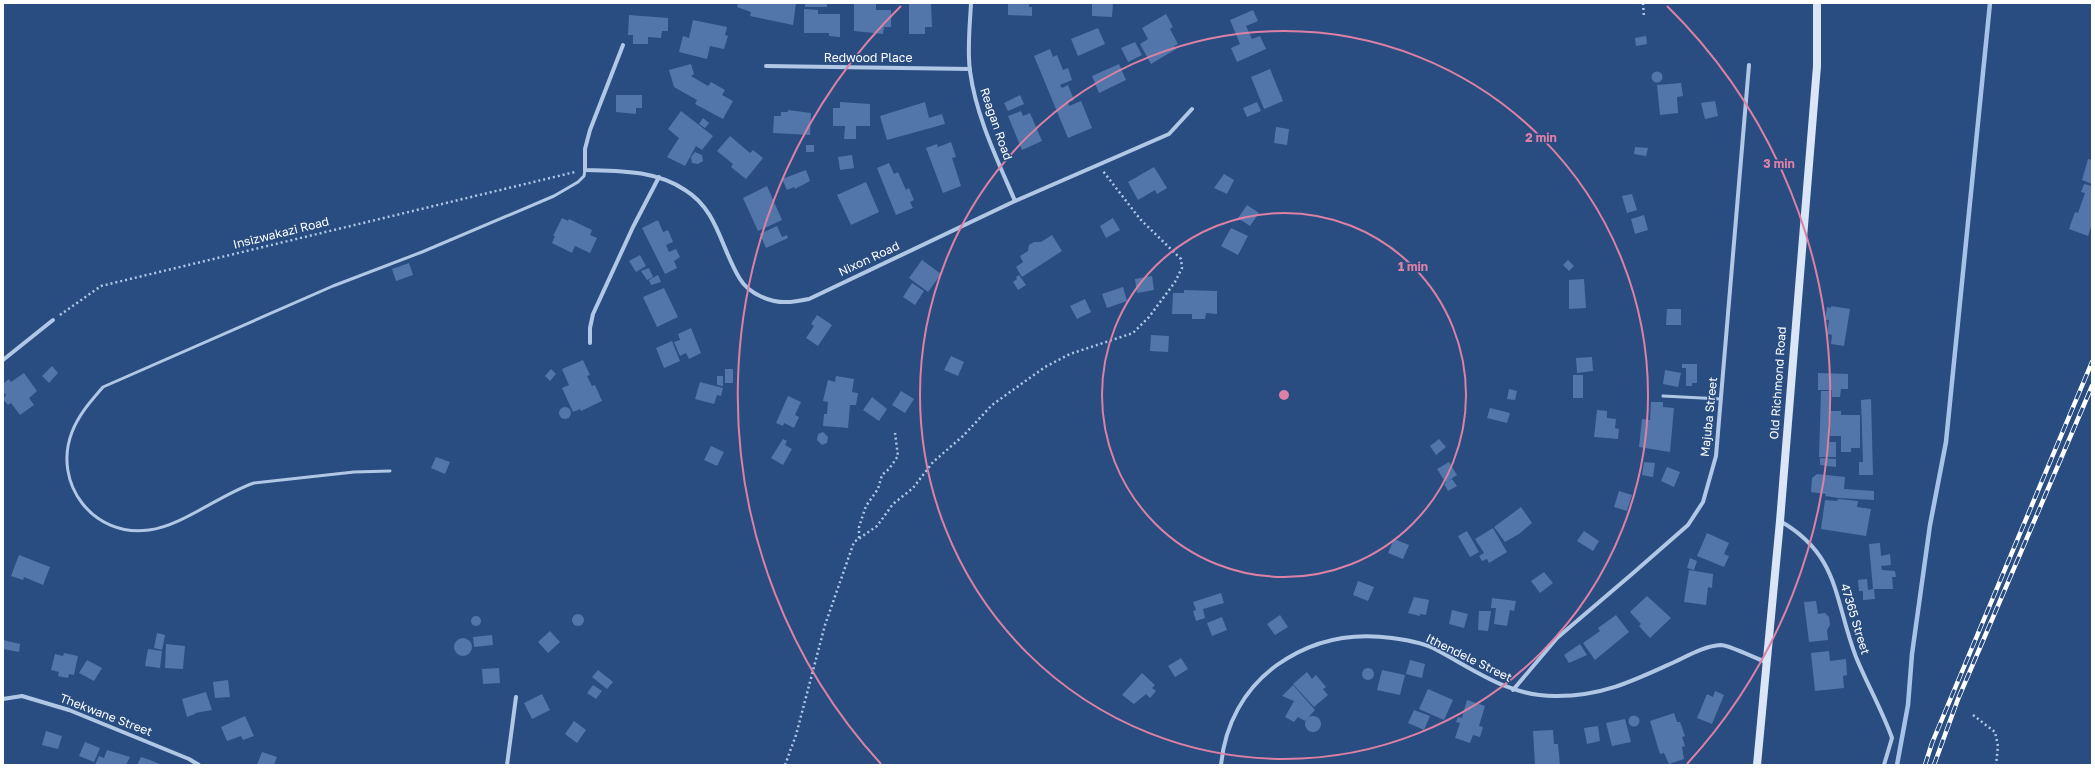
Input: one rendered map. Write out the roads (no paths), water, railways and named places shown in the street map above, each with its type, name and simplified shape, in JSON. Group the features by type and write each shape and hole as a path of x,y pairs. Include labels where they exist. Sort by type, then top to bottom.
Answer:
{"street":[{"name":"Reagan Road","path":"971,3 970,69 976,103 1015,201"},
{"name":"Old Richmond Road","path":"1757,765 1780,521 1817,66 1817,3"},
{"path":"585,170 585,149 590,130 623,45"},
{"name":"Majuba Street","path":"1513,690 1557,638 1688,524 1703,502 1716,456 1749,65"},
{"name":"Redwood Place","path":"766,66 970,69"},
{"name":"Nixon Road","path":"585,170 637,171 685,189 703,204 716,225 740,280 754,293 766,299 787,302 809,299 1015,201 1099,166 1169,134 1192,110"},
{"path":"590,343 590,328 593,314 634,226 659,178"},
{"path":"3,360 53,320"},
{"name":"47365 Street","path":"1780,521 1797,531 1811,544 1836,588 1857,659 1892,738 1884,765"},
{"name":"Ithendele Street","path":"1220,765 1223,744 1233,716 1250,689 1265,674 1288,657 1314,644 1346,636 1371,635 1403,639 1431,647 1487,679 1513,690 1556,696 1578,696 1621,687 1704,649 1722,645 1766,662"},
{"name":"Thekwane Street","path":"3,699 22,696 69,710 189,759 199,765"},
{"path":"507,765 516,697"}],"lane":[{"path":"390,471 346,473 254,483 240,488 171,524 151,530 139,531 120,528 104,523 92,514 81,502 69,481 68,458 72,432 86,406 103,387 333,286 422,252 554,196 578,182 584,176 585,170"},
{"path":"1663,396 1721,399"}],"waterway":[{"path":"1897,765 1908,705 1912,654 1930,525 1946,442 1990,3"}],"railway":[{"path":"1925,765 1932,743 2092,362"},
{"path":"1934,765 1958,699 2092,386"}]}
